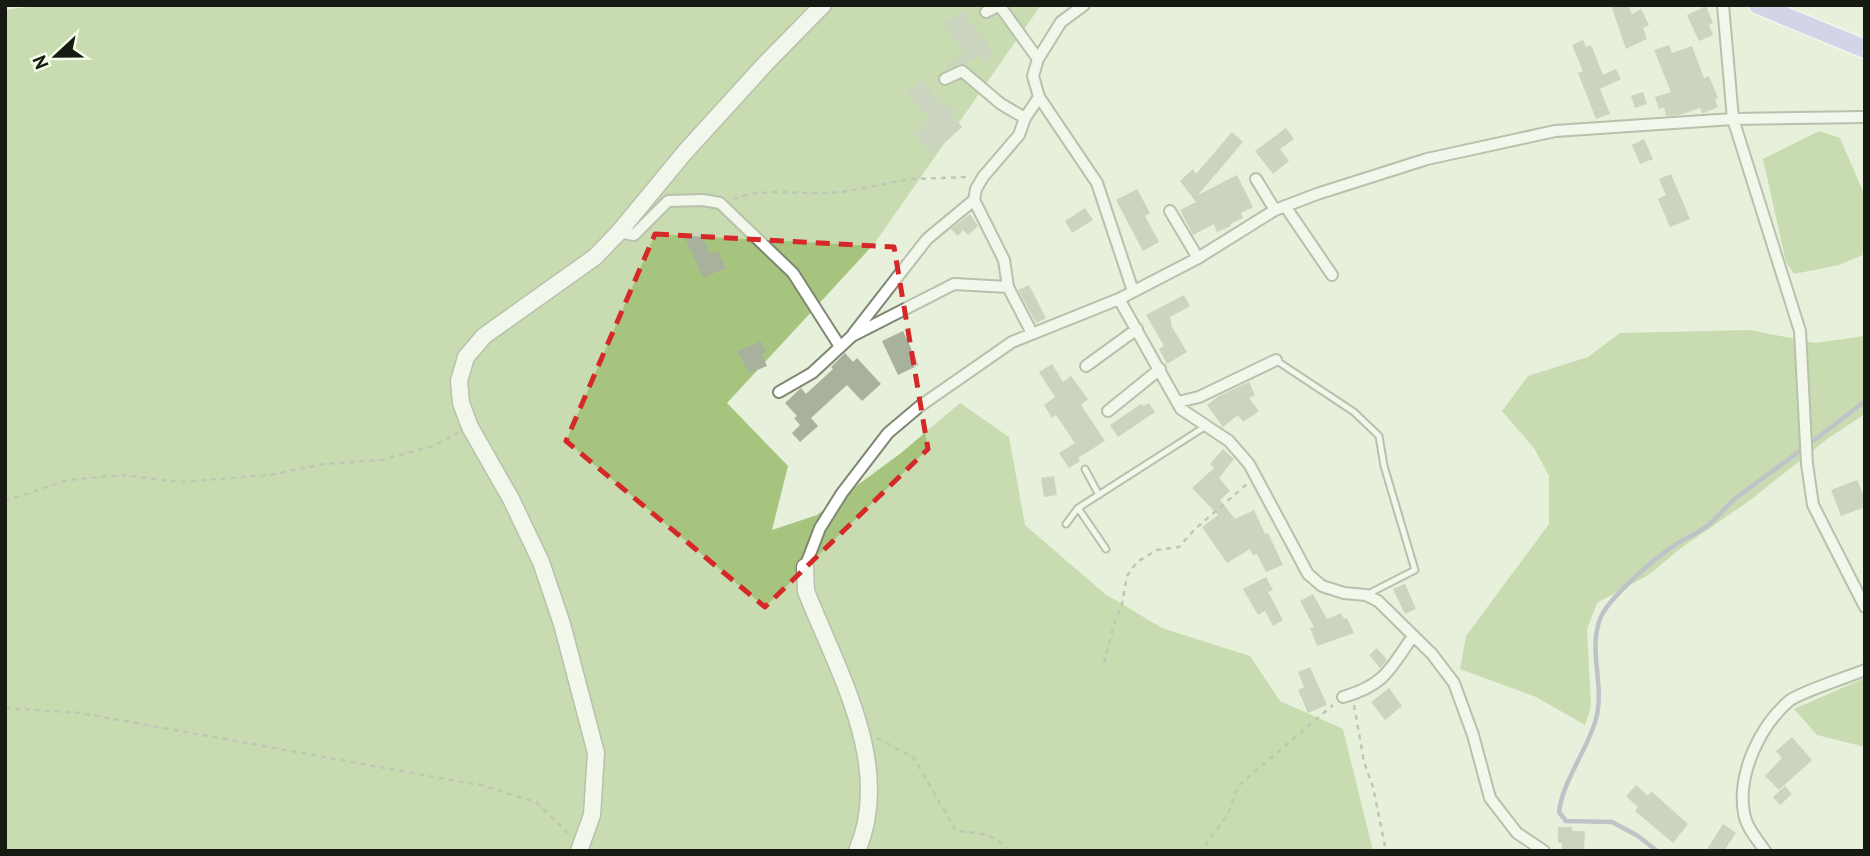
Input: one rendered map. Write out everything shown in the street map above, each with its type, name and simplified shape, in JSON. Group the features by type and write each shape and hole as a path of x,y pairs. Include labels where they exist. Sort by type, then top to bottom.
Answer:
{"main road":[{"path":"1758,5 1788,12 1865,49"}],"street":[{"path":"580,848 592,815 596,753 562,624 541,562 511,499 470,427 461,403 459,381 466,357 484,336 595,257 620,232 685,152 823,5"},
{"path":"986,12 999,5 1038,59"},
{"path":"1084,5 1061,22 1038,59 1033,76 1039,97 1097,183 1133,291"},
{"path":"1723,5 1733,119 1800,331 1807,464 1813,506 1865,607"},
{"path":"945,79 962,71 1001,104 1025,118"},
{"path":"1032,333 1007,287 1004,260 974,200 976,189 983,177 1020,135 1025,118 1039,97"},
{"path":"857,851 864,835 870,781 862,730 806,591 805,566 821,528 842,494 888,433 930,399 1013,342 1119,299 1198,258 1280,208 1427,159 1555,131 1733,119 1865,117"},
{"path":"1256,179 1332,275"},
{"path":"620,232 634,235 668,201 703,200 720,203 793,273 839,345"},
{"path":"852,336 927,239 974,200"},
{"path":"1170,211 1198,258"},
{"path":"779,392 812,373 839,345 852,336 954,284 1007,287"},
{"path":"1119,299 1181,409 1229,441 1249,464 1308,574 1322,586 1344,593 1366,595 1378,601 1432,654 1454,683 1473,735 1490,798 1517,834 1544,851"},
{"path":"1086,366 1137,329"},
{"path":"1178,402 1199,397 1276,359"},
{"path":"1108,411 1160,369"},
{"path":"1343,696 1362,691 1384,678 1413,636"},
{"path":"1758,848 1744,813 1743,783 1754,750 1774,718 1791,699 1865,670"}],"lane":[{"path":"1276,359 1354,412 1379,436 1384,466 1415,570 1366,595"},
{"path":"1066,524 1078,509 1207,426"},
{"path":"1085,470 1099,495"},
{"path":"1078,509 1106,549"}],"path":[{"path":"720,203 750,194 831,193 911,179 983,177"},
{"path":"5,501 68,480 123,475 179,482 269,475 324,464 381,460 433,446 470,427"},
{"path":"1104,663 1128,576 1137,562 1157,550 1179,547 1195,529 1255,477"},
{"path":"1197,851 1204,847 1228,814 1238,786 1343,696 1355,705 1364,762 1373,787 1387,851"},
{"path":"5,708 81,713 485,786 536,802 580,848"},
{"path":"862,730 914,758 956,831 989,835 1002,843 1007,851"}],"highlighted area":[{"path":"655,234 894,247 928,449 765,607 566,441"}],"green space":[{"path":"42,5 1041,5 874,244 727,403 788,466 772,530 817,515 901,453 960,403 1009,437 1025,525 1105,594 1162,628 1250,656 1280,701 1343,729 1373,851 5,851 5,10"},
{"path":"1819,131 1840,138 1865,196 1865,254 1839,265 1794,274 1786,262 1763,159"},
{"path":"1750,330 1815,343 1865,336 1865,414 1830,437 1650,574 1597,603 1587,629 1591,707 1585,725 1536,697 1460,669 1466,636 1549,524 1549,476 1534,448 1502,411 1528,376 1588,357 1620,333"},
{"path":"1865,678 1865,747 1817,735 1794,709"}],"building":[{"path":"1611,5 1628,5 1632,14 1641,9 1649,25 1643,28 1647,39 1626,49"},
{"path":"1706,6 1713,23 1709,25 1713,35 1699,41 1687,15"},
{"path":"962,10 995,54 984,63 979,55 966,64 948,69 946,66 964,52 943,24"},
{"path":"1583,40 1586,47 1591,45 1603,75 1616,69 1621,79 1600,89 1610,114 1596,119 1578,73 1583,71 1572,45"},
{"path":"1669,45 1672,53 1692,46 1704,78 1709,76 1718,98 1715,99 1718,107 1704,113 1700,108 1680,115 1666,116 1664,107 1659,109 1655,97 1671,92 1654,50"},
{"path":"922,80 944,107 949,103 956,111 952,115 962,127 932,155 914,135 930,120 907,93"},
{"path":"1643,92 1647,104 1635,108 1631,96"},
{"path":"1286,128 1294,139 1280,149 1289,161 1273,174 1255,151"},
{"path":"1232,132 1243,142 1198,195 1237,175 1253,207 1241,213 1243,218 1230,224 1231,226 1217,232 1214,224 1193,235 1180,210 1196,202 1180,181 1193,169 1196,174"},
{"path":"1644,139 1653,159 1640,164 1632,145"},
{"path":"1671,174 1690,219 1670,227 1658,199 1666,195 1659,179"},
{"path":"1137,189 1150,213 1145,216 1159,242 1143,251 1116,200"},
{"path":"1085,208 1093,220 1072,233 1065,221"},
{"path":"970,214 978,226 968,235 963,230 958,236 951,229"},
{"path":"700,231 710,254 718,251 726,268 703,278 685,238"},
{"path":"1029,285 1046,318 1036,323 1018,290"},
{"path":"1184,295 1190,306 1170,317 1172,327 1187,352 1167,364 1159,349 1164,346 1146,315"},
{"path":"903,331 919,365 898,375 882,341"},
{"path":"761,341 767,366 749,373 737,351"},
{"path":"845,353 853,362 857,358 881,384 862,401 847,385 811,418 818,426 800,442 792,433 800,425 794,418 797,416 785,403 801,388 806,394 833,369 831,367"},
{"path":"1052,364 1063,382 1071,376 1088,399 1081,405 1105,441 1078,458 1080,461 1069,468 1059,453 1075,443 1056,415 1052,418 1044,405 1055,397 1039,372"},
{"path":"1249,382 1255,395 1249,398 1259,411 1243,422 1238,415 1223,427 1207,405 1219,396"},
{"path":"1149,403 1155,412 1118,437 1110,425 1141,404 1143,406"},
{"path":"1223,449 1234,459 1219,478 1230,491 1220,500 1235,519 1254,510 1283,565 1266,572 1257,554 1253,555 1250,549 1227,563 1202,527 1218,515 1192,488 1214,468 1210,464"},
{"path":"1054,476 1057,495 1044,497 1041,478"},
{"path":"1857,480 1865,498 1865,507 1841,516 1831,490"},
{"path":"1266,577 1273,590 1268,592 1283,620 1273,626 1265,611 1258,615 1243,589"},
{"path":"1405,584 1416,609 1405,614 1393,589"},
{"path":"1313,594 1327,619 1341,613 1344,619 1347,618 1354,633 1317,646 1310,628 1314,627 1300,601"},
{"path":"1377,648 1387,660 1380,668 1369,655"},
{"path":"1310,667 1327,705 1308,713 1298,690 1304,687 1298,672"},
{"path":"1389,688 1402,706 1385,720 1371,702"},
{"path":"1792,737 1812,760 1779,790 1765,776 1782,758 1776,751"},
{"path":"1636,785 1648,796 1651,791 1688,824 1673,843 1635,811 1638,807 1626,796"},
{"path":"1785,786 1792,794 1780,805 1773,797"},
{"path":"1723,824 1736,833 1724,851 1706,851"},
{"path":"1558,827 1585,831 1584,851 1562,851 1562,843 1558,843"}],"waterway":[{"path":"1657,851 1638,836 1612,822 1566,821 1559,812 1565,788 1596,719 1599,694 1596,643 1600,619 1622,590 1656,559 1707,526 1737,497 1865,401"}]}
